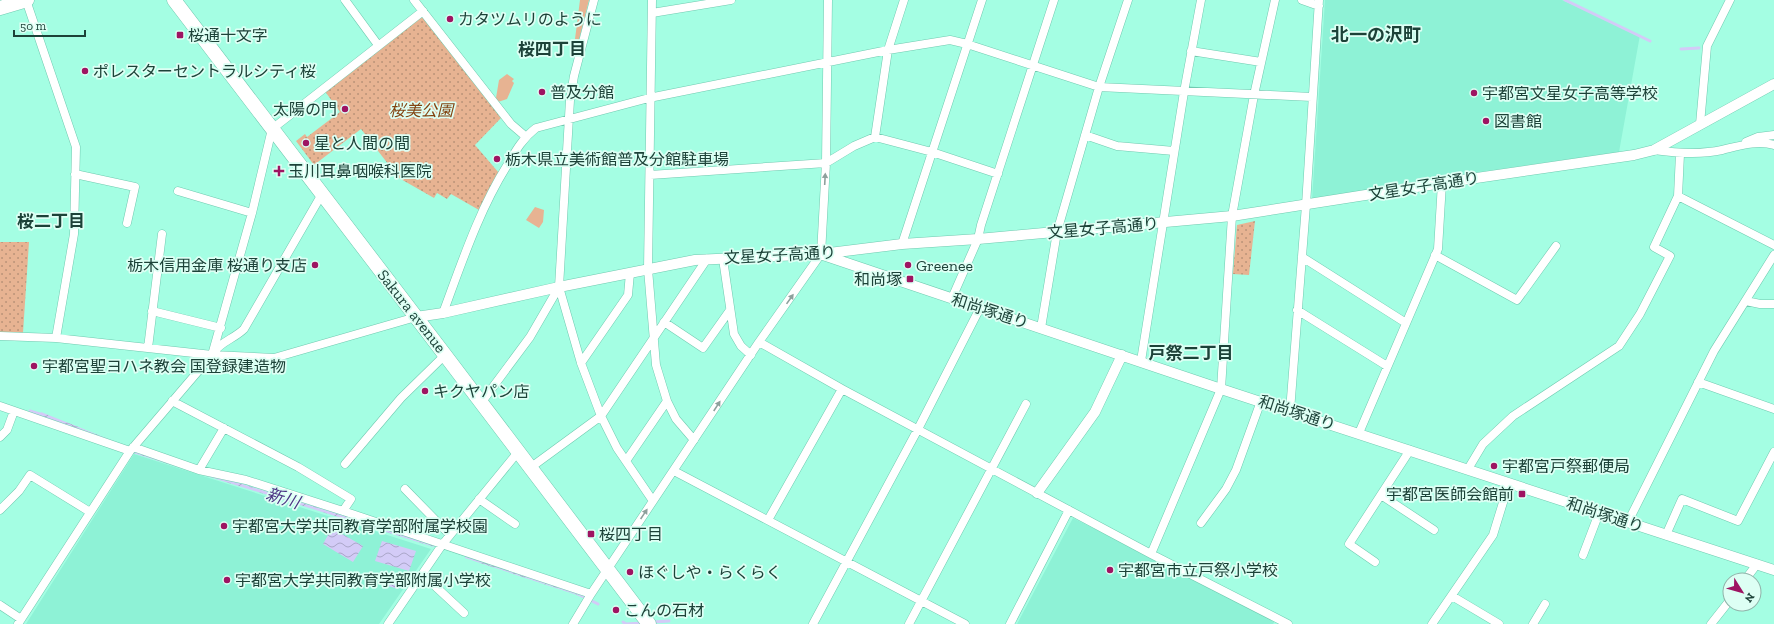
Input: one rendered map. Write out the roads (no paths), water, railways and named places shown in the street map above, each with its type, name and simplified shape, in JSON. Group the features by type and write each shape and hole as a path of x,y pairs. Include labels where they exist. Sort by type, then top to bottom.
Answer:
{"highway":[{"path":"0,8 27,0"},
{"name":"Sakura avenue","path":"174,0 649,624"}],"street":[{"path":"27,0 70,125 76,147 74,234 56,338"},
{"path":"345,0 378,45"},
{"path":"414,0 511,124 525,136"},
{"path":"594,0 574,76 570,100 559,287 600,416 617,448 653,500"},
{"path":"652,0 649,98 650,175 648,269 656,365 668,401 676,419 694,440"},
{"path":"652,13 731,0"},
{"path":"573,624 653,500 674,471 759,342 821,254 826,163 826,63 828,0"},
{"path":"875,137 888,50 904,0"},
{"path":"902,244 982,0"},
{"path":"952,298 978,239 981,225 1054,0"},
{"path":"1041,328 1057,232 1099,87 1128,0"},
{"path":"1141,361 1164,223 1174,151 1201,0"},
{"path":"1151,554 1221,389 1232,216 1254,95 1275,0"},
{"path":"1290,411 1306,205 1319,3 1302,0"},
{"path":"1700,124 1707,46 1730,0"},
{"path":"212,355 221,328 252,213 272,129 423,11"},
{"path":"443,313 478,220 502,174 525,136 536,128 649,98 888,50 950,40 967,44 1099,87 1312,97"},
{"path":"1191,51 1261,62"},
{"name":"文星女子高通り","path":"416,317 443,313 559,287 678,263 707,259 821,254 902,244 978,239 1232,216 1634,155 1654,150 1774,84"},
{"path":"1085,135 1117,146 1174,151"},
{"path":"1654,150 1680,154 1722,150 1758,137 1774,135"},
{"path":"650,175 826,163 854,146 875,137 932,152 998,174"},
{"path":"1739,144 1774,145"},
{"path":"1468,469 1483,444 1513,416 1600,360 1619,346 1640,314 1670,256 1654,247 1678,196 1680,154"},
{"path":"75,174 135,187 127,223"},
{"path":"1359,433 1438,249 1442,183"},
{"path":"178,191 252,213"},
{"path":"0,605 20,621 132,449 221,344 235,337 244,329 322,194"},
{"path":"1678,196 1774,245"},
{"path":"148,348 162,234"},
{"path":"1435,255 1517,300 1556,246"},
{"name":"和尚塚通り","path":"821,254 1221,389 1774,570"},
{"path":"1628,522 1714,351 1774,255"},
{"path":"1302,257 1406,323"},
{"path":"530,468 600,416 707,259"},
{"path":"723,259 734,334 736,340 741,346 751,354"},
{"path":"582,362 628,295 630,273"},
{"path":"481,403 530,337 559,287"},
{"path":"1746,301 1760,304 1774,304"},
{"path":"813,624 918,429 980,308"},
{"path":"664,322 703,348 730,310"},
{"path":"1298,310 1387,366"},
{"path":"152,311 221,328"},
{"path":"0,336 56,338 212,355 274,358 416,317"},
{"path":"759,342 842,389 1283,623"},
{"path":"345,464 401,398 445,355"},
{"path":"1037,493 1095,412 1122,355"},
{"path":"1698,382 1774,409"},
{"path":"768,520 842,389"},
{"path":"172,401 298,467 352,499 343,511"},
{"path":"626,461 668,401"},
{"path":"1201,523 1226,489 1236,470 1261,402"},
{"path":"909,624 1026,404"},
{"path":"0,406 199,470 246,480 591,594"},
{"path":"0,437 7,430 14,411"},
{"path":"199,470 224,428"},
{"path":"1375,562 1349,544 1410,450"},
{"path":"388,624 442,545 518,452"},
{"path":"1666,534 1682,499 1738,521 1774,452"},
{"path":"674,471 965,624"},
{"path":"0,510 19,491 30,475 90,512"},
{"path":"1432,624 1493,535 1509,483"},
{"path":"405,489 450,535"},
{"path":"1381,495 1434,530"},
{"path":"480,499 515,524"},
{"path":"1010,624 1069,510"},
{"path":"1583,555 1599,513"},
{"path":"1751,572 1757,564"},
{"path":"422,574 464,613"},
{"path":"1452,596 1499,624"},
{"path":"1533,624 1545,604"},
{"path":"1711,624 1722,610"}],"water":[{"path":"41,412 126,446 125,449 40,415"},
{"path":"134,450 434,544 434,547 133,453"},
{"path":"332,528 363,546 353,562 323,544"},
{"path":"382,541 416,551 409,571 375,561"},
{"path":"465,556 581,594 580,596 465,558"},
{"path":"384,574 401,579 398,589 381,584"}],"waterway":[{"path":"1565,0 1650,41"},
{"path":"1681,49 1699,48"},
{"name":"新川","path":"30,411 43,415"},
{"name":"新川","path":"578,594 598,604"},
{"name":"新川","path":"653,622 669,621"},
{"name":"新川","path":"623,622 626,624 643,623"}],"place":[{"name":"カタツムリのように","path":"450,19"},
{"name":"桜通十文字","path":"180,35"},
{"name":"ポレスターセントラルシティ桜","path":"85,71"},
{"name":"普及分館","path":"542,92"},
{"name":"宇都宮文星女子高等学校","path":"1474,93"},
{"name":"太陽の門","path":"345,109"},
{"name":"図書館","path":"1486,121"},
{"name":"星と人間の間","path":"306,143"},
{"name":"栃木県立美術館普及分館駐車場","path":"497,159"},
{"name":"玉川耳鼻咽喉科医院","path":"279,171"},
{"name":"栃木信用金庫 桜通り支店","path":"315,265"},
{"name":"Greenee","path":"908,265"},
{"name":"和尚塚","path":"910,279"},
{"name":"宇都宮聖ヨハネ教会 国登録建造物","path":"34,366"},
{"name":"キクヤパン店","path":"425,391"},
{"name":"宇都宮戸祭郵便局","path":"1494,466"},
{"name":"宇都宮医師会館前","path":"1522,494"},
{"name":"宇都宮大学共同教育学部附属学校園","path":"224,526"},
{"name":"桜四丁目","path":"591,534"},
{"name":"宇都宮市立戸祭小学校","path":"1110,570"},
{"name":"ほぐしや・らくらく","path":"630,572"},
{"name":"宇都宮大学共同教育学部附属小学校","path":"227,580"},
{"name":"こんの石材","path":"616,610"}],"district":[{"name":"北一の沢町","path":"1376,35"},
{"name":"桜四丁目","path":"552,49"},
{"name":"桜二丁目","path":"51,221"},
{"name":"戸祭二丁目","path":"1191,353"}],"park label":[{"name":"桜美公園","path":"421,110"}]}
